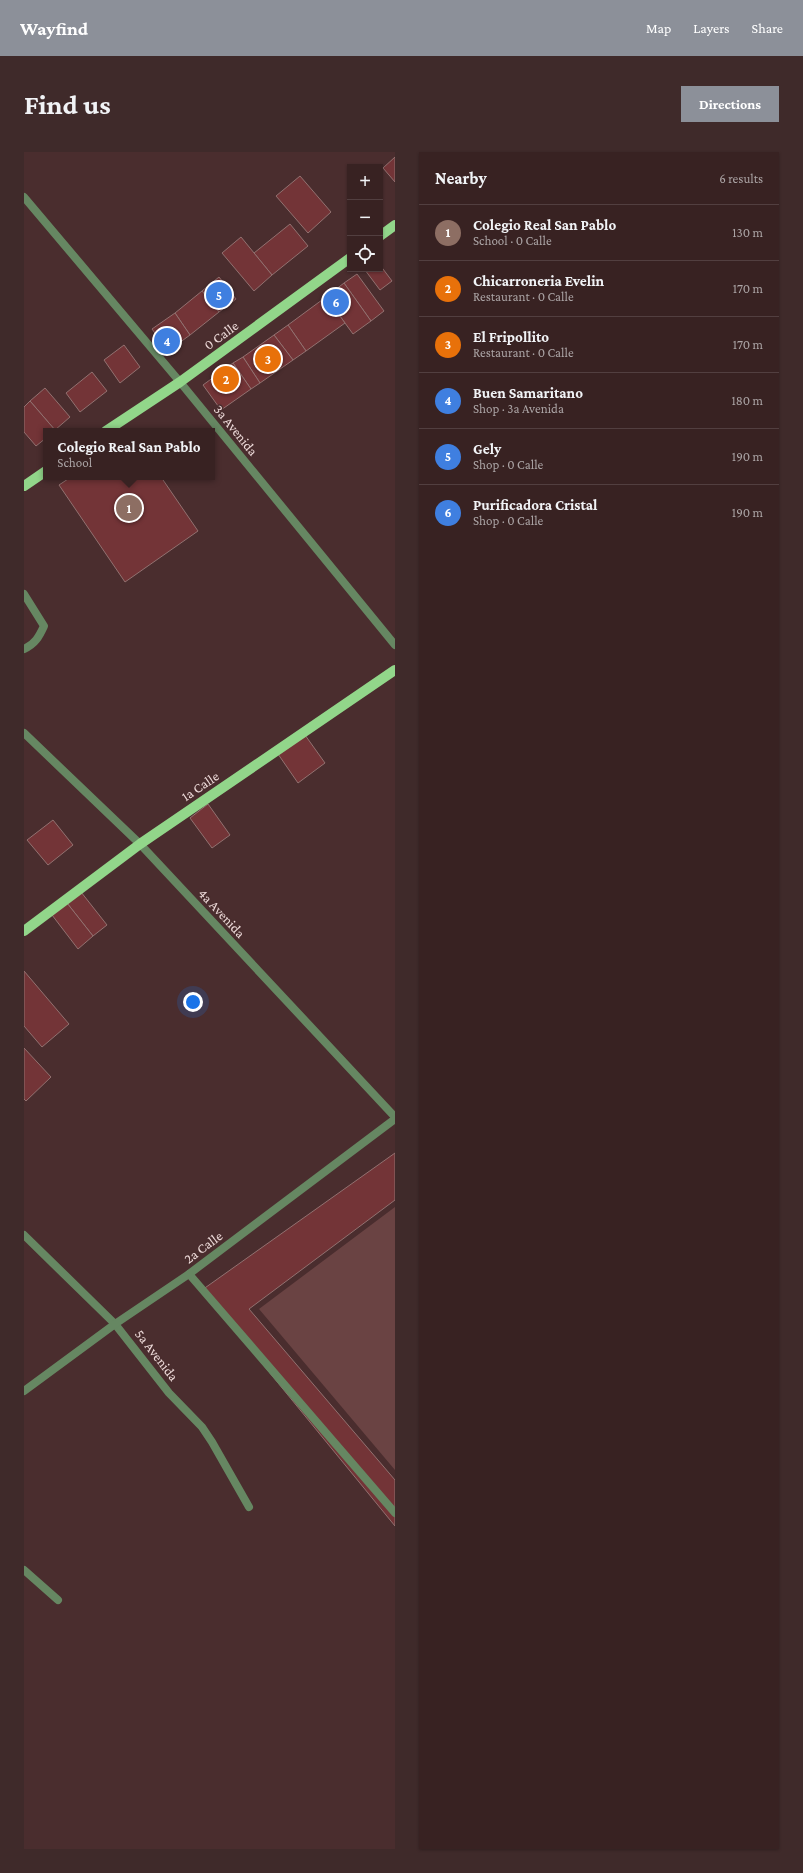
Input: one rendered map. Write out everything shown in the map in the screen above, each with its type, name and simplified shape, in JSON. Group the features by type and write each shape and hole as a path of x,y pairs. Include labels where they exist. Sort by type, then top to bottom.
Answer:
{"main road":[{"path":"383,234 395,225"},
{"name":"0 Calle","path":"111,428 180,382 347,260"},
{"path":"24,486 43,473"},
{"name":"1a Calle","path":"24,931 140,844 395,670"}],"street":[{"name":"3a Avenida","path":"24,197 180,382 395,645"},
{"path":"24,594 44,626 39,638 24,649"},
{"name":"4a Avenida","path":"24,733 140,844 395,1118"},
{"name":"2a Calle","path":"24,1391 115,1324 189,1274 395,1118"},
{"name":"5a Avenida","path":"24,1235 115,1324 169,1393 202,1427 249,1507"},
{"path":"189,1274 395,1513"},
{"path":"24,1570 58,1600"}],"shaded area":[{"path":"395,1207 395,1470 259,1309"}],"building":[{"path":"395,157 395,182 383,168"},
{"path":"300,176 331,212 308,233 276,196"},
{"path":"290,224 308,246 272,275 254,253"},
{"path":"241,237 272,275 254,291 222,253"},
{"path":"383,269 392,281 380,290 366,272 383,272"},
{"path":"357,274 384,311 371,321 344,283"},
{"path":"219,277 236,299 219,312 202,291"},
{"path":"344,283 371,321 353,334 326,297"},
{"path":"202,291 219,312 190,335 175,313"},
{"path":"326,297 345,323 306,351 288,325"},
{"path":"175,313 190,335 168,351 152,329"},
{"path":"288,325 306,351 293,360 274,335"},
{"path":"274,335 293,360 260,383 243,357"},
{"path":"124,345 140,367 120,383 104,360"},
{"path":"243,357 260,383 251,389 233,363"},
{"path":"233,363 251,389 221,410 203,385"},
{"path":"92,372 107,391 80,412 66,393"},
{"path":"45,388 70,417 57,428 53,428 30,401"},
{"path":"30,401 53,428 43,428 43,440 36,446 24,432 24,407"},
{"path":"66,480 163,480 198,531 125,582 59,485"},
{"path":"305,735 325,763 298,783 278,754"},
{"path":"208,804 230,835 212,848 190,818"},
{"path":"53,820 73,845 48,865 27,840"},
{"path":"81,892 107,925 93,936 67,903"},
{"path":"67,903 93,936 78,949 52,915"},
{"path":"24,971 69,1024 42,1047 24,1026"},
{"path":"24,1048 51,1077 26,1101 24,1099"},
{"path":"395,1153 395,1200 249,1309 395,1480 395,1526 202,1290"}],"place":[{"name":"Gely","path":"219,295"},
{"name":"Purificadora Cristal","path":"336,302"},
{"name":"Buen Samaritano","path":"167,341"},
{"name":"El Fripollito","path":"268,359"},
{"name":"Chicarroneria Evelin","path":"226,379"},
{"name":"Colegio Real San Pablo","path":"129,508"}]}
